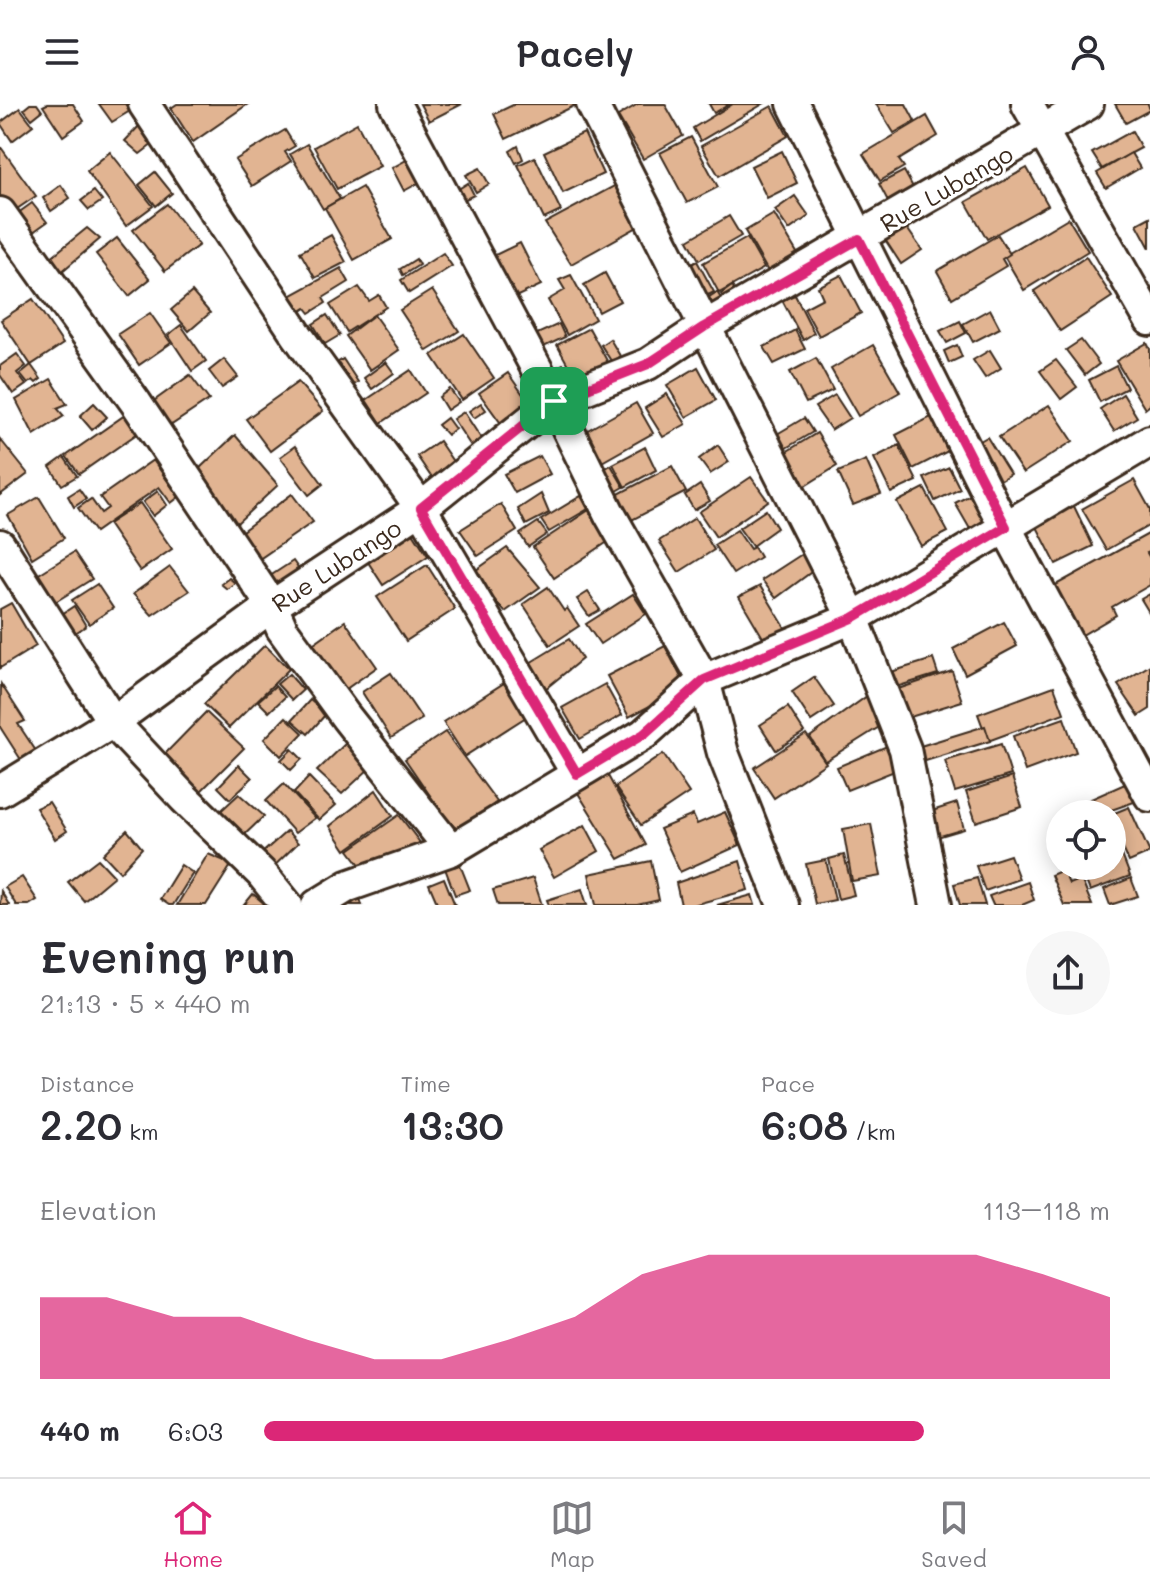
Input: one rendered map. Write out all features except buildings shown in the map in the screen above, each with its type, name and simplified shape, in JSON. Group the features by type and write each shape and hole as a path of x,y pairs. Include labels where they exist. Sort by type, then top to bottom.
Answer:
{"street":[{"path":"144,104 297,335 421,508 577,774"},
{"path":"395,104 554,401 609,513 704,680 723,753 783,905"},
{"path":"592,104 853,618 905,749 936,905"},
{"path":"793,104 1006,527 1141,752 1150,796"},
{"path":"1027,104 1150,320"},
{"name":"Rue Lubango","path":"0,791 113,722 272,606 421,508 554,401 648,364 704,327 1088,104"},
{"path":"0,213 136,403 272,606 282,629 346,717 451,850"},
{"path":"317,905 348,886 451,850 644,734 704,680 853,618 1150,441"},
{"path":"0,545 113,722 184,798 261,873 287,905"}],"route":[{"path":"859,239 1006,527 853,618 704,680 644,734 577,774 421,508 554,401 648,364 704,327 859,239"}]}
